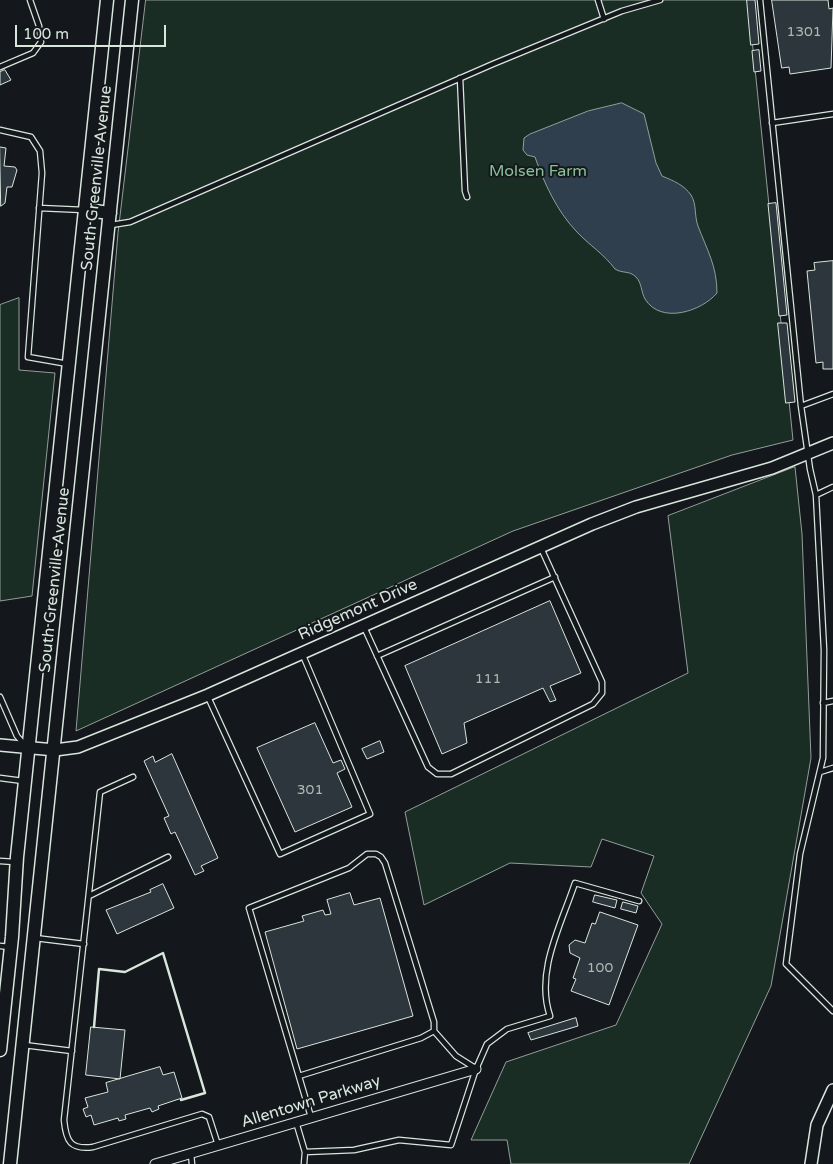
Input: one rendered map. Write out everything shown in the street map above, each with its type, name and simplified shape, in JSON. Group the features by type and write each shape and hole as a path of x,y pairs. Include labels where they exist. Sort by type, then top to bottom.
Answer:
{"main road":[{"name":"South Greenville Avenue","path":"0,1050 8,944 107,0"},
{"name":"South Greenville Avenue","path":"10,1164 132,0"},
{"path":"86,210 110,219"},
{"path":"8,944 34,938"}],"street":[{"name":"Ridgemont Drive","path":"0,745 54,750 91,744 159,713 208,695 541,547 636,507 772,468 833,443"},
{"name":"Allentown Parkway","path":"155,1164 476,1069"},
{"path":"811,1164 817,1125 833,1090"}],"lane":[{"path":"0,67 33,53 41,42 39,26 30,0"},
{"path":"598,0 604,19"},
{"path":"110,219 130,222 460,78 604,19 660,0"},
{"path":"760,0 801,406 816,495 824,650 823,758 800,854 786,964 833,1011"},
{"path":"460,78 465,191 467,197"},
{"path":"772,123 833,114"},
{"path":"0,130 31,137 40,151 42,174 28,357 70,364"},
{"path":"39,208 86,210"},
{"path":"801,406 833,394"},
{"path":"816,495 833,487"},
{"path":"363,626 428,767 437,774 451,774 593,704 602,693 602,682 541,547"},
{"path":"376,656 555,577"},
{"path":"208,695 280,854 370,814 302,653"},
{"path":"0,697 17,736 28,749"},
{"path":"823,704 833,701"},
{"path":"820,772 833,768"},
{"path":"133,777 100,792 64,1120 66,1134 71,1144 81,1149 202,1114 209,1117 218,1145"},
{"path":"0,778 25,781"},
{"path":"311,1117 250,908 349,868 367,854 376,854 382,857 385,863 434,1022 434,1031 456,1056 476,1069"},
{"path":"89,896 168,857"},
{"path":"0,861 17,862"},
{"path":"305,1152 354,1150 399,1140 451,1145 476,1069 487,1044 507,1030 550,1016 545,1001 546,968 575,883 639,900"},
{"path":"34,938 84,944"},
{"path":"299,1076 421,1038 434,1031"},
{"path":"23,1045 72,1050"},
{"path":"296,1122 305,1152 304,1164"},
{"path":"191,1154 192,1164"}],"green space":[{"name":"Molsen Farm","path":"146,0 748,0 793,440 732,455 513,531 76,731 118,233"},
{"path":"19,298 19,370 55,373 32,596 0,601 0,305"},
{"path":"795,467 802,534 811,758 771,986 689,1164 511,1164 507,1140 471,1140 506,1062 616,1025 662,924 641,893 654,856 602,839 591,867 510,863 424,905 405,812 688,673 668,516"}],"water":[{"path":"622,103 644,114 656,163 662,176 682,186 693,199 698,226 713,266 717,293 692,310 671,313 661,312 652,307 645,299 636,277 615,269 569,223 552,196 535,157 527,155 523,150 524,138 530,134 588,111"}],"building":[{"path":"747,0 755,0 759,44 751,45"},
{"path":"772,0 828,0 829,9 833,8 831,68 790,74 789,67 782,68"},
{"path":"759,50 761,71 754,72 752,51"},
{"path":"5,70 11,80 0,85 0,72"},
{"path":"0,147 6,148 4,166 15,167 17,170 12,187 7,187 5,203 1,206"},
{"path":"776,203 787,315 779,316 768,204"},
{"path":"833,261 833,369 823,369 823,362 816,363 807,271 815,270 814,263"},
{"path":"778,323 787,323 795,402 786,403"},
{"path":"550,601 581,673 550,686 556,700 550,702 543,688 464,723 467,743 442,754 405,666"},
{"path":"315,723 333,763 341,760 345,769 337,773 352,807 295,832 257,748"},
{"path":"380,741 384,752 367,759 362,749"},
{"path":"172,754 218,858 201,866 204,871 195,875 175,832 171,834 164,818 169,816 144,761 153,756 155,762"},
{"path":"163,884 174,908 117,934 106,910 151,892 150,890"},
{"path":"350,893 354,905 380,898 413,1016 297,1049 265,932 304,921 302,916 323,910 325,915 331,914 327,900"},
{"path":"595,895 617,900 615,908 593,902"},
{"path":"623,902 638,906 636,913 621,909"},
{"path":"600,912 638,925 609,1005 571,991 576,979 573,978 580,958 570,953 569,945 575,940 585,943 592,923 595,924"},
{"path":"576,1018 578,1026 531,1040 528,1033"},
{"path":"91,1027 125,1030 120,1079 86,1075"},
{"path":"160,1067 163,1075 174,1072 182,1098 158,1106 159,1109 152,1112 150,1108 125,1115 126,1119 119,1121 118,1118 94,1125 91,1115 86,1117 83,1109 88,1107 85,1098 108,1092 106,1083"}],"wall":[{"path":"94,1027 99,969 125,972 163,953 205,1093 181,1100"}]}
